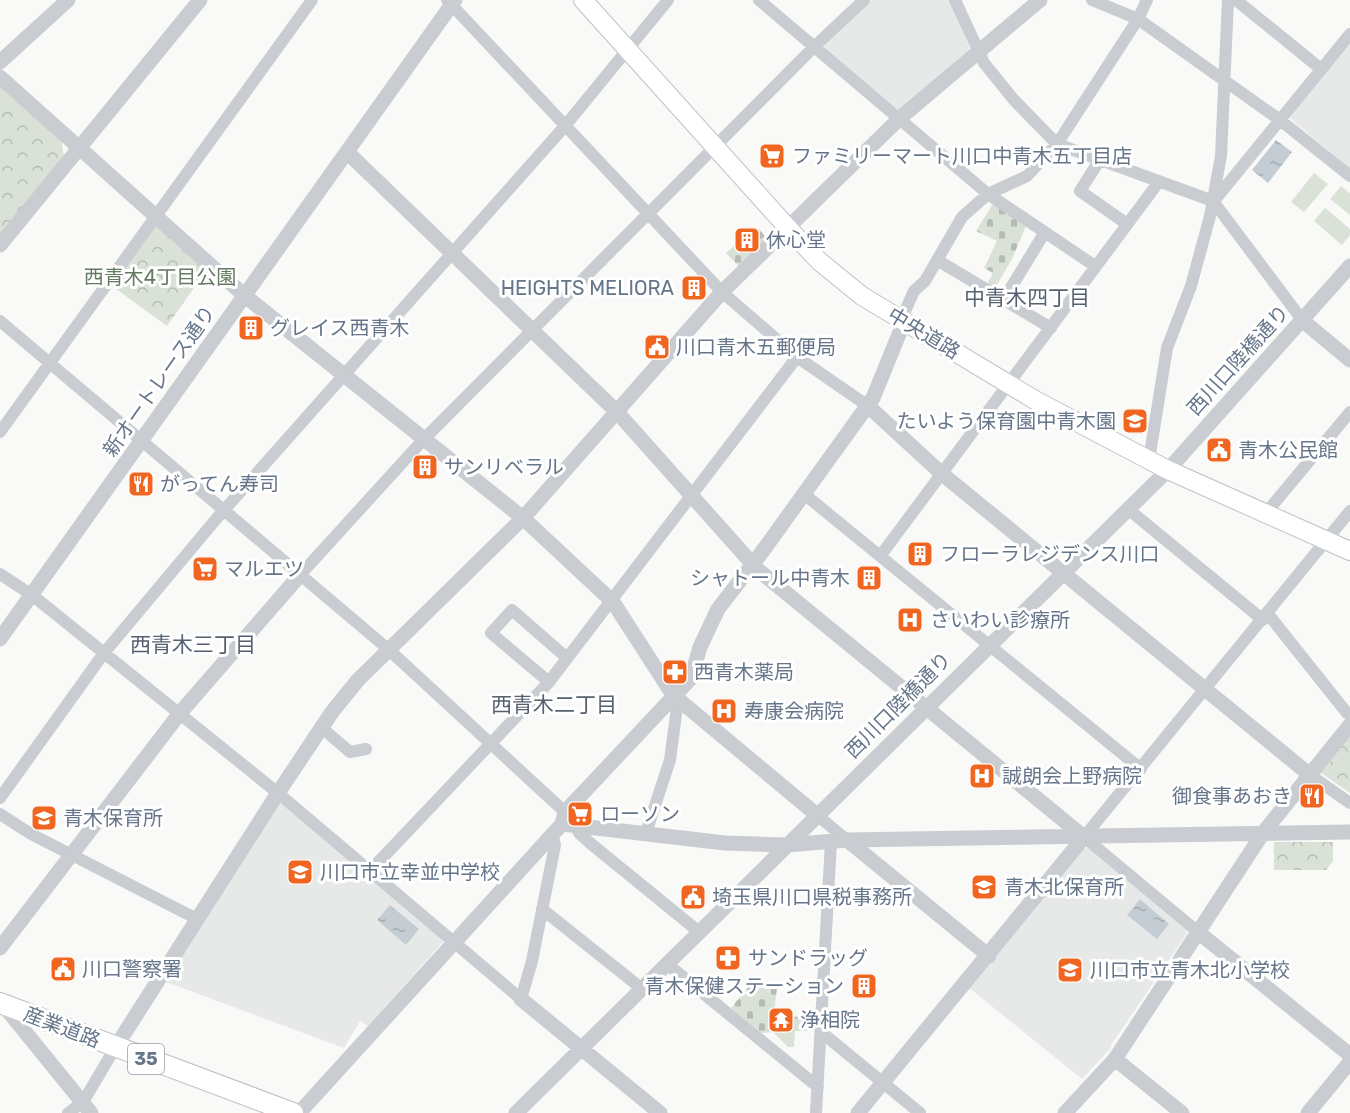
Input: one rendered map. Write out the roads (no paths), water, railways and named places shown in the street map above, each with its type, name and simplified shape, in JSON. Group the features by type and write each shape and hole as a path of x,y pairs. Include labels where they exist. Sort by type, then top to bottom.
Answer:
{"main road":[{"name":"中央道路","path":"583,0 788,228 841,280 902,321 1096,434 1168,470 1350,551"},
{"name":"産業道路","path":"1,1003 115,1048 293,1113"}],"street":[{"path":"0,62 69,0"},
{"path":"0,245 200,0"},
{"path":"0,432 312,0"},
{"path":"0,798 104,653 223,511 565,126 668,0"},
{"path":"759,0 988,194 1095,266"},
{"path":"0,948 180,713 300,575 423,440 814,46 864,0"},
{"path":"955,0 984,63 1014,100 1057,144 1158,183 1213,201 1302,321 1350,360"},
{"path":"68,1113 87,1107 115,1048 278,793 358,680 523,518 722,292 900,118 1040,0"},
{"path":"1092,0 1138,20 1226,80 1350,176"},
{"path":"300,1113 564,824 673,695 691,678 700,647 718,609 868,406 914,291 925,281 962,217 988,194 1027,176 1057,144 1138,20 1146,0"},
{"path":"1149,460 1167,348 1191,286 1213,201 1221,156 1228,0"},
{"path":"1236,0 1321,69"},
{"path":"451,2 722,292 797,357 868,406 941,473 1205,690 1310,775 1350,803"},
{"name":"新オートレース通り","path":"0,639 451,2"},
{"path":"1213,201 1350,34"},
{"path":"0,77 245,296 523,518 613,602 673,695 677,707 670,760 646,833"},
{"path":"347,152 617,412 752,564 1198,932 1350,1054"},
{"path":"1099,161 1080,191 1127,224"},
{"path":"881,555 1158,183"},
{"path":"1004,299 1045,232"},
{"path":"937,260 1051,327"},
{"name":"西川口陸橋通り","path":"516,1113 924,707 1168,470 1349,268"},
{"path":"0,321 388,649 491,744 564,824 579,833 698,932"},
{"path":"370,871 549,682 613,602 797,357"},
{"path":"1266,513 1350,412"},
{"path":"804,494 1141,769"},
{"path":"1065,1113 1115,1059 1263,832 1310,775 1348,719 1265,617 1128,509"},
{"path":"858,1113 989,956 1350,511"},
{"path":"0,574 32,595 278,793 652,1111"},
{"path":"549,682 491,633 512,610 567,658"},
{"path":"673,695 989,956"},
{"path":"322,728 350,752 366,749"},
{"path":"0,814 72,855 197,919"},
{"path":"564,824 725,843 786,845 847,840 1350,832"},
{"path":"520,999 555,845 564,824"},
{"path":"816,1113 831,842"},
{"path":"542,909 641,988"},
{"path":"666,963 818,1087"},
{"path":"1,1003 87,1107"},
{"path":"821,1032 920,1113"},
{"path":"1115,1059 1182,1113"},
{"path":"1308,1113 1350,1062"}],"water":[{"path":"1276,140 1292,152 1268,183 1252,170"},
{"path":"1140,899 1169,924 1157,939 1127,915"},
{"path":"390,905 419,929 406,945 377,920"}],"place":[{"name":"ファミリーマート川口中青木五丁目店","path":"772,156"},
{"name":"休心堂","path":"747,240"},
{"name":"HEIGHTS MELIORA","path":"694,288"},
{"name":"グレイス西青木","path":"251,328"},
{"name":"川口青木五郵便局","path":"657,347"},
{"name":"たいよう保育園中青木園","path":"1135,421"},
{"name":"青木公民館","path":"1219,450"},
{"name":"サンリベラル","path":"425,467"},
{"name":"がってん寿司","path":"141,484"},
{"name":"フローラレジデンス川口","path":"920,554"},
{"name":"マルエツ","path":"205,569"},
{"name":"シャトール中青木","path":"869,578"},
{"name":"さいわい診療所","path":"910,620"},
{"name":"西青木薬局","path":"675,672"},
{"name":"寿康会病院","path":"724,711"},
{"name":"誠朗会上野病院","path":"982,776"},
{"name":"御食事あおき","path":"1312,796"},
{"name":"ローソン","path":"580,814"},
{"name":"青木保育所","path":"44,818"},
{"name":"川口市立幸並中学校","path":"300,872"},
{"name":"青木北保育所","path":"984,887"},
{"name":"埼玉県川口県税事務所","path":"693,897"},
{"name":"サンドラッグ","path":"728,958"},
{"name":"川口警察署","path":"63,969"},
{"name":"川口市立青木北小学校","path":"1070,970"},
{"name":"青木保健ステーション","path":"864,986"},
{"name":"浄相院","path":"781,1020"}],"district":[{"name":"中青木四丁目","path":"1027,298"},
{"name":"西青木三丁目","path":"193,645"},
{"name":"西青木二丁目","path":"554,705"}],"park label":[{"name":"西青木4丁目公園","path":"160,277"}]}
